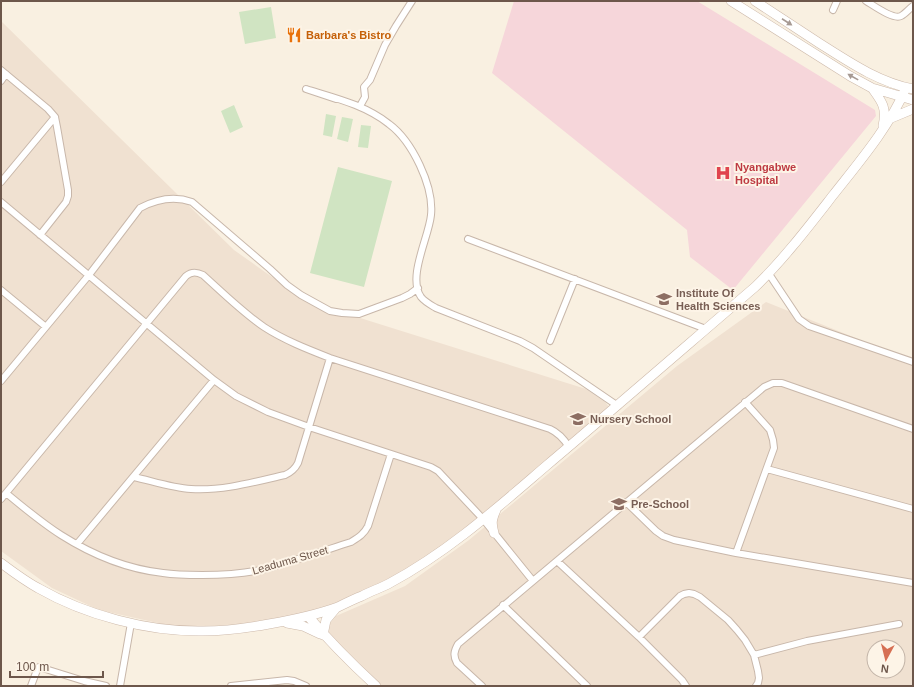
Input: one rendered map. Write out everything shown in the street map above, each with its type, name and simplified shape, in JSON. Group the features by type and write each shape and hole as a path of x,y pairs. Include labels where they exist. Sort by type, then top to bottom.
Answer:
{"main road":[{"path":"731,1 850,76 872,88 913,100"},
{"path":"1,563 38,589 60,600 90,611 131,623 161,629 204,632 232,630 280,622 308,616 336,607 388,584 434,557 496,509 618,406 769,274 792,248 868,151 910,88 883,80 868,73 754,1"},
{"path":"872,88 881,100 884,108 885,116 883,129"},
{"path":"889,119 913,109"},
{"path":"494,533 492,521 496,509"},
{"path":"323,635 326,620 336,607"},
{"path":"308,616 323,635 375,686"},
{"path":"280,622 303,626 323,635"}],"street":[{"path":"360,106 365,95 364,87 370,80 385,45 412,1"},
{"path":"833,10 837,1"},
{"path":"866,1 896,18 913,6"},
{"path":"1,70 48,109 55,117 68,196 66,202 40,235"},
{"path":"1,81 6,74"},
{"path":"336,99 306,89 360,106 380,118 399,133 415,155 421,167 431,204 431,215 430,226 417,271 416,280 421,296 427,303 533,348 618,406"},
{"path":"1,182 55,117"},
{"path":"1,381 89,275 140,208 148,204 168,199 186,200 192,202 270,269 286,285 330,311 359,314 402,298 418,288"},
{"path":"1,202 146,324 214,380 236,396 268,412 438,471 483,519 533,581"},
{"path":"468,239 706,329"},
{"path":"1,499 190,273 198,273 203,275 243,311 264,327 306,349 550,429 562,436 569,447"},
{"path":"769,274 799,319 809,326 913,362"},
{"path":"550,342 575,279"},
{"path":"1,290 46,327"},
{"path":"134,477 176,488 205,490 241,485 291,473 298,463 330,358"},
{"path":"77,544 214,380"},
{"path":"482,686 455,660 455,649 458,644 764,387 773,383 782,384 913,429"},
{"path":"736,553 774,448 770,430 745,402"},
{"name":"Leaduma Street","path":"6,493 49,528 99,555 122,564 161,573 237,574 265,569 352,542 359,538 368,526 391,454"},
{"path":"767,468 913,509"},
{"path":"626,502 656,532 674,540 736,553 913,583"},
{"path":"557,561 639,637 682,680 686,686"},
{"path":"639,637 680,596 689,593 694,594 700,597 728,620 744,640 754,655 759,678 756,686"},
{"path":"503,605 587,686"},
{"path":"120,686 131,623"},
{"path":"754,655 807,641 898,624"},
{"path":"31,686 39,667 106,686"},
{"path":"231,686 286,680 294,681 306,686"}],"shaded area":[{"name":"Nyangabwe Hospital","path":"514,1 697,1 875,110 876,116 733,290 690,257 687,230 492,73"},
{"path":"1,21 234,250 306,301 586,389 605,402 610,408 486,514 448,541 390,581 315,613 234,625 176,627 99,610 52,588 1,551"},
{"path":"766,302 913,361 913,686 382,686 325,630 336,616 405,586 469,540 677,366"}],"green space":[{"path":"271,7 276,38 245,44 239,12"},
{"path":"234,105 243,127 230,133 221,111"},
{"path":"326,114 336,116 332,137 323,135"},
{"path":"342,117 353,119 348,142 337,139"},
{"path":"361,125 371,126 368,148 358,147"},
{"path":"338,167 392,181 364,287 310,273"}],"place":[{"name":"Barbara's Bistro","path":"294,35"},
{"name":"Nyangabwe Hospital","path":"723,173"},
{"name":"Institute Of Health Sciences","path":"664,299"},
{"name":"Nursery School","path":"578,419"},
{"name":"Pre-School","path":"619,504"}]}
